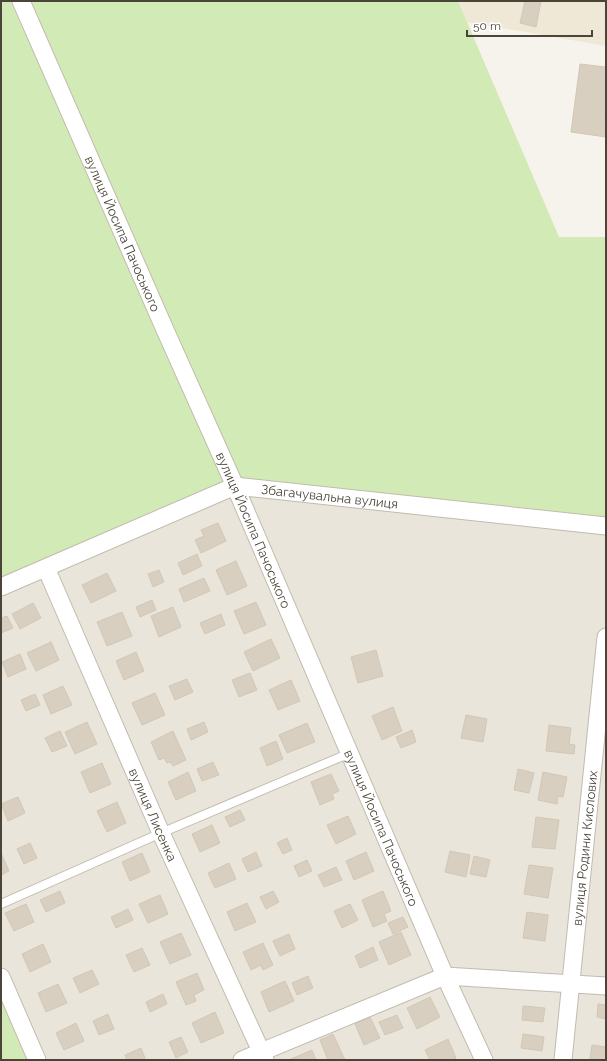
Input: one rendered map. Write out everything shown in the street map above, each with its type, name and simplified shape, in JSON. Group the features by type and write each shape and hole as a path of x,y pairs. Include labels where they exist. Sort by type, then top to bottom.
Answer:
{"street":[{"name":"вулиця Йосипа Пачоського","path":"21,1 235,486 445,976 484,1060"},
{"name":"Збагачувальна вулиця","path":"1,587 235,486 606,526"},
{"name":"вулиця Лисенка","path":"46,568 161,833 263,1056"},
{"name":"вулиця Родини Кислових","path":"563,1060 606,637"},
{"path":"242,1060 263,1056 445,976 606,986"},
{"path":"1,977 37,1060"}],"lane":[{"path":"1,904 161,833 350,753"}],"shaded area":[{"path":"458,1 606,1 606,46 467,22"},
{"path":"235,486 606,526 606,1060 37,1060 1,977 1,587"}],"green space":[{"path":"1,1 458,1 559,237 606,237 606,526 235,486 1,587"},
{"path":"1,977 37,1060 1,1060"}],"building":[{"path":"525,1 541,1 536,27 520,23"},
{"path":"580,64 606,67 606,137 571,132"},
{"path":"218,523 226,541 201,553 195,540 204,536 201,530"},
{"path":"197,554 202,566 183,575 178,563"},
{"path":"236,561 247,586 227,595 216,570"},
{"path":"159,570 164,582 153,587 148,574"},
{"path":"107,573 116,591 91,603 82,585"},
{"path":"204,578 210,591 184,602 179,589"},
{"path":"152,600 156,610 140,617 136,607"},
{"path":"256,602 266,625 244,634 234,611"},
{"path":"33,603 41,618 20,629 12,614"},
{"path":"173,607 181,627 159,637 151,616"},
{"path":"122,612 132,636 107,646 97,622"},
{"path":"221,614 225,625 205,634 200,623"},
{"path":"7,616 13,628 1,633 1,618"},
{"path":"271,639 280,658 253,671 244,652"},
{"path":"51,642 59,660 36,671 27,653"},
{"path":"376,650 383,676 358,683 351,657"},
{"path":"136,652 144,671 124,680 116,661"},
{"path":"20,654 26,669 8,677 2,662"},
{"path":"250,673 257,690 239,697 232,680"},
{"path":"187,679 193,692 175,700 169,686"},
{"path":"291,680 300,701 278,710 269,690"},
{"path":"63,686 72,705 51,714 43,695"},
{"path":"155,693 165,715 142,725 132,703"},
{"path":"35,694 40,705 26,711 21,700"},
{"path":"393,707 402,731 382,740 372,716"},
{"path":"466,715 487,719 483,742 461,738"},
{"path":"87,722 97,744 75,754 65,732"},
{"path":"204,722 208,732 191,740 187,729"},
{"path":"307,723 315,742 287,753 279,735"},
{"path":"549,725 571,728 569,744 575,745 574,754 546,751"},
{"path":"412,730 416,742 401,748 396,737"},
{"path":"60,731 67,746 52,752 45,738"},
{"path":"173,731 186,760 173,766 170,762 167,763 164,758 159,760 151,742"},
{"path":"276,741 283,759 267,766 260,748"},
{"path":"213,762 219,775 202,781 197,769"},
{"path":"102,763 111,784 90,793 81,772"},
{"path":"518,769 534,773 529,793 514,790"},
{"path":"188,772 196,791 176,800 168,782"},
{"path":"543,772 567,777 563,797 558,796 557,804 538,800"},
{"path":"331,774 339,791 332,794 334,799 320,805 311,782"},
{"path":"18,797 25,813 8,821 1,804"},
{"path":"117,802 126,823 107,832 97,811"},
{"path":"240,810 245,820 230,827 225,817"},
{"path":"348,816 356,834 336,844 327,825"},
{"path":"536,817 559,820 555,849 532,847"},
{"path":"212,825 220,843 200,852 192,834"},
{"path":"287,838 292,850 283,854 277,843"},
{"path":"30,843 37,858 24,864 17,849"},
{"path":"450,851 470,855 466,877 445,872"},
{"path":"256,852 262,866 248,872 242,859"},
{"path":"366,852 374,871 354,880 346,861"},
{"path":"1,853 9,871 1,875"},
{"path":"142,853 150,872 130,881 122,862"},
{"path":"474,856 490,860 486,877 470,874"},
{"path":"307,860 312,871 299,877 294,866"},
{"path":"229,863 236,879 215,888 208,873"},
{"path":"529,865 553,868 548,898 524,894"},
{"path":"336,867 342,880 324,887 318,875"},
{"path":"60,891 65,903 46,912 40,900"},
{"path":"273,891 279,902 266,909 260,897"},
{"path":"383,891 391,911 384,914 387,921 373,927 362,900"},
{"path":"160,895 168,914 148,923 139,904"},
{"path":"247,903 256,922 235,931 227,912"},
{"path":"26,904 34,922 14,931 5,913"},
{"path":"350,904 358,920 342,928 334,911"},
{"path":"128,909 133,920 116,928 111,917"},
{"path":"527,912 548,915 545,941 523,938"},
{"path":"403,917 408,927 393,934 388,923"},
{"path":"401,932 411,955 389,965 379,942"},
{"path":"181,933 191,955 170,964 160,942"},
{"path":"289,934 295,949 280,956 273,941"},
{"path":"263,943 273,965 263,970 261,965 251,970 243,952"},
{"path":"43,944 51,962 30,972 22,954"},
{"path":"373,947 378,960 360,968 355,956"},
{"path":"142,948 150,965 134,972 126,955"},
{"path":"92,970 99,984 80,993 73,978"},
{"path":"197,973 204,990 194,995 196,1001 186,1005 176,982"},
{"path":"308,976 313,988 297,995 292,983"},
{"path":"285,981 294,1001 269,1012 261,992"},
{"path":"58,984 67,1003 46,1012 38,993"},
{"path":"163,994 167,1004 150,1012 146,1002"},
{"path":"430,997 440,1017 417,1029 407,1008"},
{"path":"598,1004 606,1005 606,1019 597,1017"},
{"path":"523,1006 545,1008 543,1022 522,1020"},
{"path":"215,1012 224,1033 201,1043 192,1023"},
{"path":"108,1014 114,1029 99,1035 93,1021"},
{"path":"397,1015 403,1028 385,1035 379,1022"},
{"path":"370,1017 380,1038 364,1045 355,1024"},
{"path":"76,1023 84,1041 64,1050 56,1033"},
{"path":"333,1034 345,1060 328,1060 320,1040"},
{"path":"523,1034 544,1037 542,1051 521,1048"},
{"path":"181,1037 188,1052 176,1058 169,1042"},
{"path":"448,1039 456,1058 453,1060 430,1060 425,1050"},
{"path":"592,1045 606,1047 606,1060 590,1059"},
{"path":"141,1048 145,1058 142,1060 127,1060 125,1055"},
{"path":"312,1050 316,1060 291,1059"}]}
